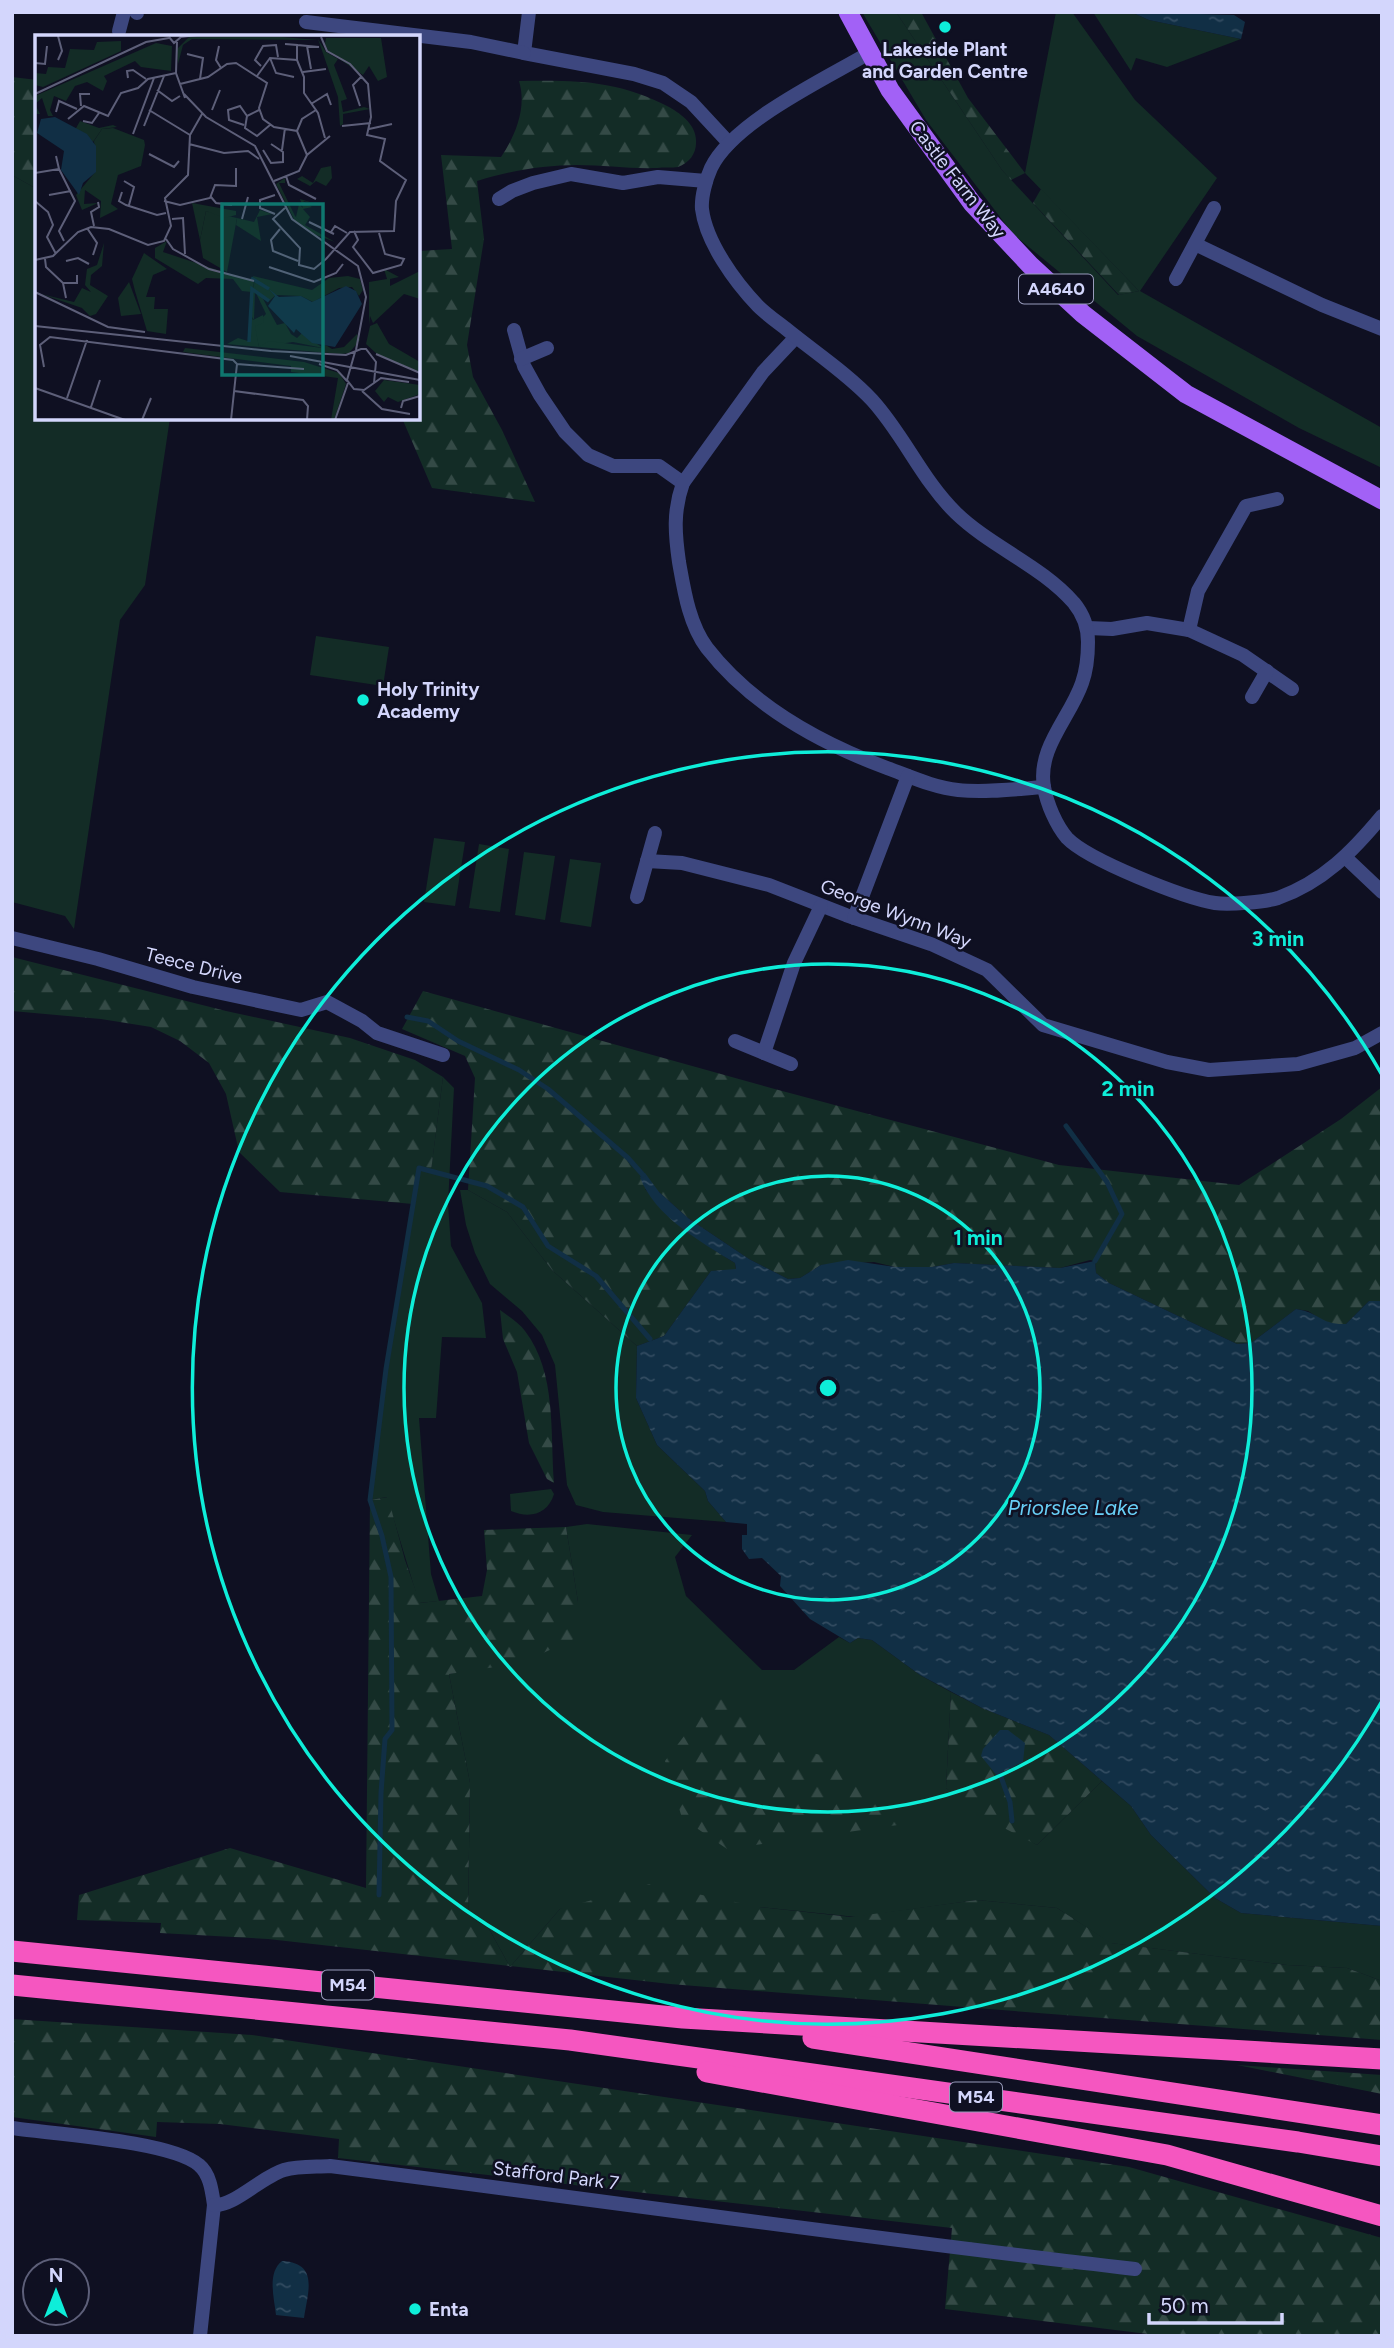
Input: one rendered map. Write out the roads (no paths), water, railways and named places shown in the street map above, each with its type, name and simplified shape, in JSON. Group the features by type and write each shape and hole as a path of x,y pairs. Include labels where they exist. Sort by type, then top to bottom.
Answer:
{"highway":[{"name":"M54","path":"12,1951 683,2018 1382,2125"},
{"name":"M54","path":"12,1985 570,2040 1298,2141 1382,2156"},
{"path":"683,2018 1382,2059"},
{"path":"570,2040 730,2077 1167,2155 1382,2216"}],"main road":[{"name":"Castle Farm Way","path":"848,12 890,90 972,204 1030,265 1093,322 1186,394 1382,500"}],"street":[{"path":"118,30 124,12"},
{"path":"524,54 528,12"},
{"path":"304,35 307,17 471,42 634,74 663,83 691,102 729,143"},
{"path":"869,53 776,108 729,143 706,181 702,208 716,251 758,307 872,400 926,479 957,514 1059,589 1076,605 1088,628 1088,663 1081,687 1043,764 1044,787 1053,815 1069,840 1100,859 1142,879 1217,904 1274,899 1321,877 1345,857 1382,816"},
{"path":"499,199 533,183 570,174 623,183 658,177 706,181"},
{"path":"1176,279 1214,208"},
{"path":"1195,244 1322,305 1382,329"},
{"path":"514,330 522,359 540,395 565,432 588,455 613,466 659,466 683,483"},
{"path":"796,337 763,372 683,483 674,517 678,556 685,601 706,646 744,686 798,728 844,752 908,776 956,790 1044,787"},
{"path":"522,359 547,348"},
{"path":"1189,630 1198,591 1246,506 1277,499"},
{"path":"1088,628 1112,629 1147,623 1189,630 1243,655 1292,689"},
{"path":"1252,697 1267,671"},
{"path":"854,918 908,776"},
{"path":"637,897 654,833"},
{"path":"1345,857 1382,892"},
{"name":"George Wynn Way","path":"647,861 682,863 732,874 931,944 987,970 1043,1025 1167,1062 1209,1069 1298,1064 1355,1048 1382,1033"},
{"path":"764,1053 794,963 821,906"},
{"name":"Teece Drive","path":"12,938 193,987 301,1010 327,1002 362,1021 377,1033 443,1055"},
{"path":"735,1041 791,1064"},
{"path":"12,2128 157,2148 183,2155 201,2166 211,2185 214,2205 200,2336"},
{"name":"Stafford Park 7","path":"214,2205 223,2205 259,2181 285,2170 330,2166 615,2202 888,2241 1135,2269"}],"water":[{"path":"1131,12 1234,15 1245,22 1241,39 1149,20"},
{"name":"Priorslee Lake","path":"645,1173 659,1192 688,1218 749,1259 788,1279 800,1278 821,1265 848,1260 895,1267 932,1267 954,1263 1060,1268 1095,1261 1096,1273 1109,1283 1237,1344 1251,1343 1296,1309 1330,1322 1346,1324 1369,1301 1382,1301 1382,1926 1241,1913 1215,1898 1151,1835 1131,1806 1049,1735 982,1708 920,1675 872,1640 858,1638 850,1643 810,1619 780,1586 781,1576 762,1558 749,1559 742,1549 742,1535 747,1535 747,1524 726,1522 708,1501 705,1491 657,1445 636,1398 637,1346 664,1336 711,1271 736,1269 735,1263 667,1216 647,1191 640,1177"},
{"path":"1000,1730 1008,1730 1025,1743 1023,1762 1003,1772 1004,1777 998,1777 981,1756 983,1749"},
{"path":"282,2261 302,2267 306,2273 309,2289 304,2318 276,2315 273,2279 277,2266"}],"waterway":[{"path":"407,1017 428,1021 458,1041 519,1070 548,1089 628,1158 643,1175"},
{"path":"1066,1126 1107,1182 1122,1214 1095,1261"},
{"path":"379,1895 385,1739 392,1730 391,1577 382,1536 370,1500 386,1369 419,1168 487,1186 523,1207 548,1246 596,1276 650,1339"},
{"path":"1001,1777 1010,1802 1012,1821"}],"place":[{"name":"Lakeside Plant and Garden Centre","path":"945,27"},
{"name":"Holy Trinity Academy","path":"363,700"},
{"name":"Enta","path":"415,2309"}]}
